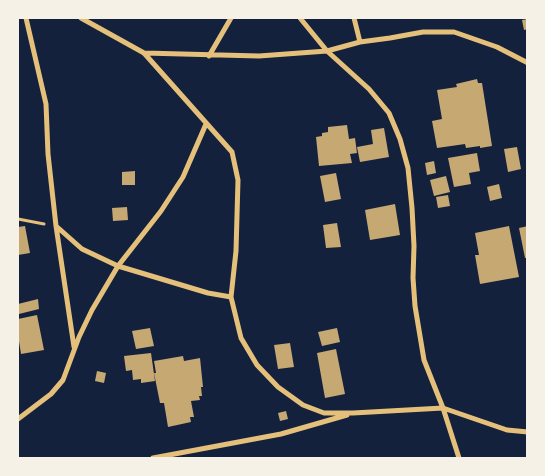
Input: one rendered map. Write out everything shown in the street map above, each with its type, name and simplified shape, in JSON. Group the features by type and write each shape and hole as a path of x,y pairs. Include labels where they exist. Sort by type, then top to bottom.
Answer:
{"street":[{"path":"26,18 46,104 48,154 56,226 74,348"},
{"path":"81,18 144,53 232,152 238,180 236,251 231,296 241,338 257,365 278,387 303,405 324,413 443,408 507,430 528,432"},
{"path":"209,56 230,18"},
{"path":"300,18 328,52 369,89 389,113 400,139 408,168 414,246 413,278 415,306 424,360 443,408 459,458"},
{"path":"354,18 360,42"},
{"path":"144,53 259,56 328,52 360,42 423,32 454,32 497,47 528,63"},
{"path":"18,419 45,398 63,380 74,348 92,310 118,266 161,211 183,177 206,124"},
{"path":"56,226 82,249 118,266 208,293 231,296"},
{"path":"153,458 281,434 353,413"}],"path":[{"path":"18,218 56,226"}],"building":[{"path":"528,19 528,29 524,30 522,20"},
{"path":"477,79 478,83 482,83 492,146 466,148 465,144 437,148 432,121 442,119 437,90 457,87 456,84"},
{"path":"347,125 349,139 355,138 357,153 350,154 352,163 319,166 316,137 328,132 328,127"},
{"path":"384,128 389,157 360,162 357,147 373,144 371,130"},
{"path":"517,147 521,169 508,172 504,149"},
{"path":"477,153 480,171 469,173 471,184 454,187 448,158"},
{"path":"434,161 436,173 427,175 425,163"},
{"path":"135,171 135,185 122,185 122,172"},
{"path":"336,173 341,199 325,202 320,176"},
{"path":"446,176 450,192 434,196 430,180"},
{"path":"499,184 502,198 490,201 487,187"},
{"path":"448,195 450,206 438,208 436,197"},
{"path":"395,204 400,235 370,240 365,210"},
{"path":"127,207 128,220 113,221 112,208"},
{"path":"337,223 341,247 326,248 323,225"},
{"path":"25,226 30,253 18,255 18,227"},
{"path":"509,226 519,277 480,284 475,255 479,255 475,233"},
{"path":"528,226 528,258 525,258 519,228"},
{"path":"38,299 39,309 19,314 18,304"},
{"path":"37,315 44,350 21,354 18,319"},
{"path":"150,328 154,346 136,349 132,331"},
{"path":"337,328 340,342 322,346 318,332"},
{"path":"290,343 294,367 278,369 274,345"},
{"path":"336,349 345,394 325,398 317,353"},
{"path":"151,353 155,381 141,383 141,379 133,380 132,370 126,371 124,356"},
{"path":"183,356 184,361 200,358 202,396 199,396 200,400 191,401 194,417 190,417 191,422 168,427 164,403 160,403 154,373 156,373 154,361"},
{"path":"97,371 106,373 104,383 95,381"},
{"path":"286,411 288,419 280,421 278,413"}]}
